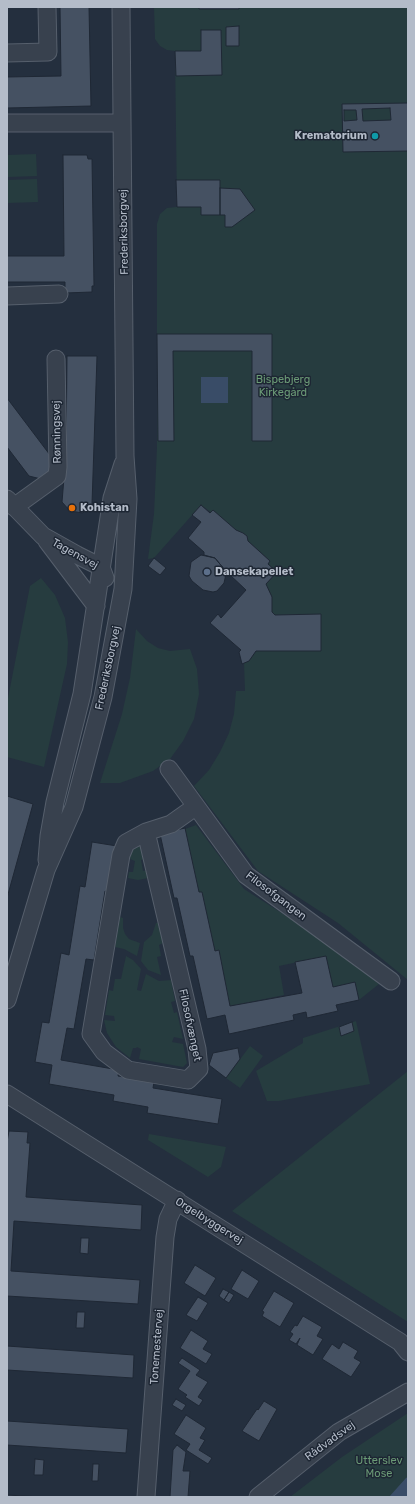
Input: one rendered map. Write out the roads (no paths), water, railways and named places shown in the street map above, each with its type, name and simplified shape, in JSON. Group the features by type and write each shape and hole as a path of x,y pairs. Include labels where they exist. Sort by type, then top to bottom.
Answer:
{"street":[{"path":"7,53 48,52 47,7"},
{"name":"Frederiksborgvej","path":"7,1000 46,870 74,807 97,721 120,610 124,578 128,499 125,456 121,7"},
{"path":"7,123 122,123"},
{"path":"7,296 59,294"},
{"name":"Rønningsvej","path":"10,503 57,476 56,359"},
{"name":"Frederiksborgvej","path":"46,870 49,836 55,802 82,694 112,498 125,456"},
{"name":"Tagensvej","path":"10,503 43,536 96,606"},
{"name":"Tagensvej","path":"43,536 101,567 110,594 112,610 108,669"},
{"name":"Filosofgangen","path":"169,769 246,875 391,981"},
{"name":"Filosofvænget","path":"146,832 196,1049 199,1069 188,1080 128,1070 104,1052 91,1034 121,855 126,843 146,832 171,824 195,806"},
{"name":"Orgelbyggervej","path":"7,1094 400,1342 408,1352"},
{"name":"Tonemestervej","path":"146,1497 165,1237 168,1219 177,1200"},
{"name":"Rådvadsvej","path":"258,1497 339,1432 408,1392"}],"water":[{"path":"201,377 228,377 228,403 201,403"},
{"path":"408,1477 408,1497 389,1497 406,1478"}],"place":[{"name":"Krematorium","path":"375,136"},
{"name":"Kohistan","path":"72,508"},
{"name":"Dansekapellet","path":"207,572"}],"park label":[{"name":"Bispebjerg Kirkegård","path":"283,386"},
{"name":"Utterslev Mose","path":"379,1467"}]}
